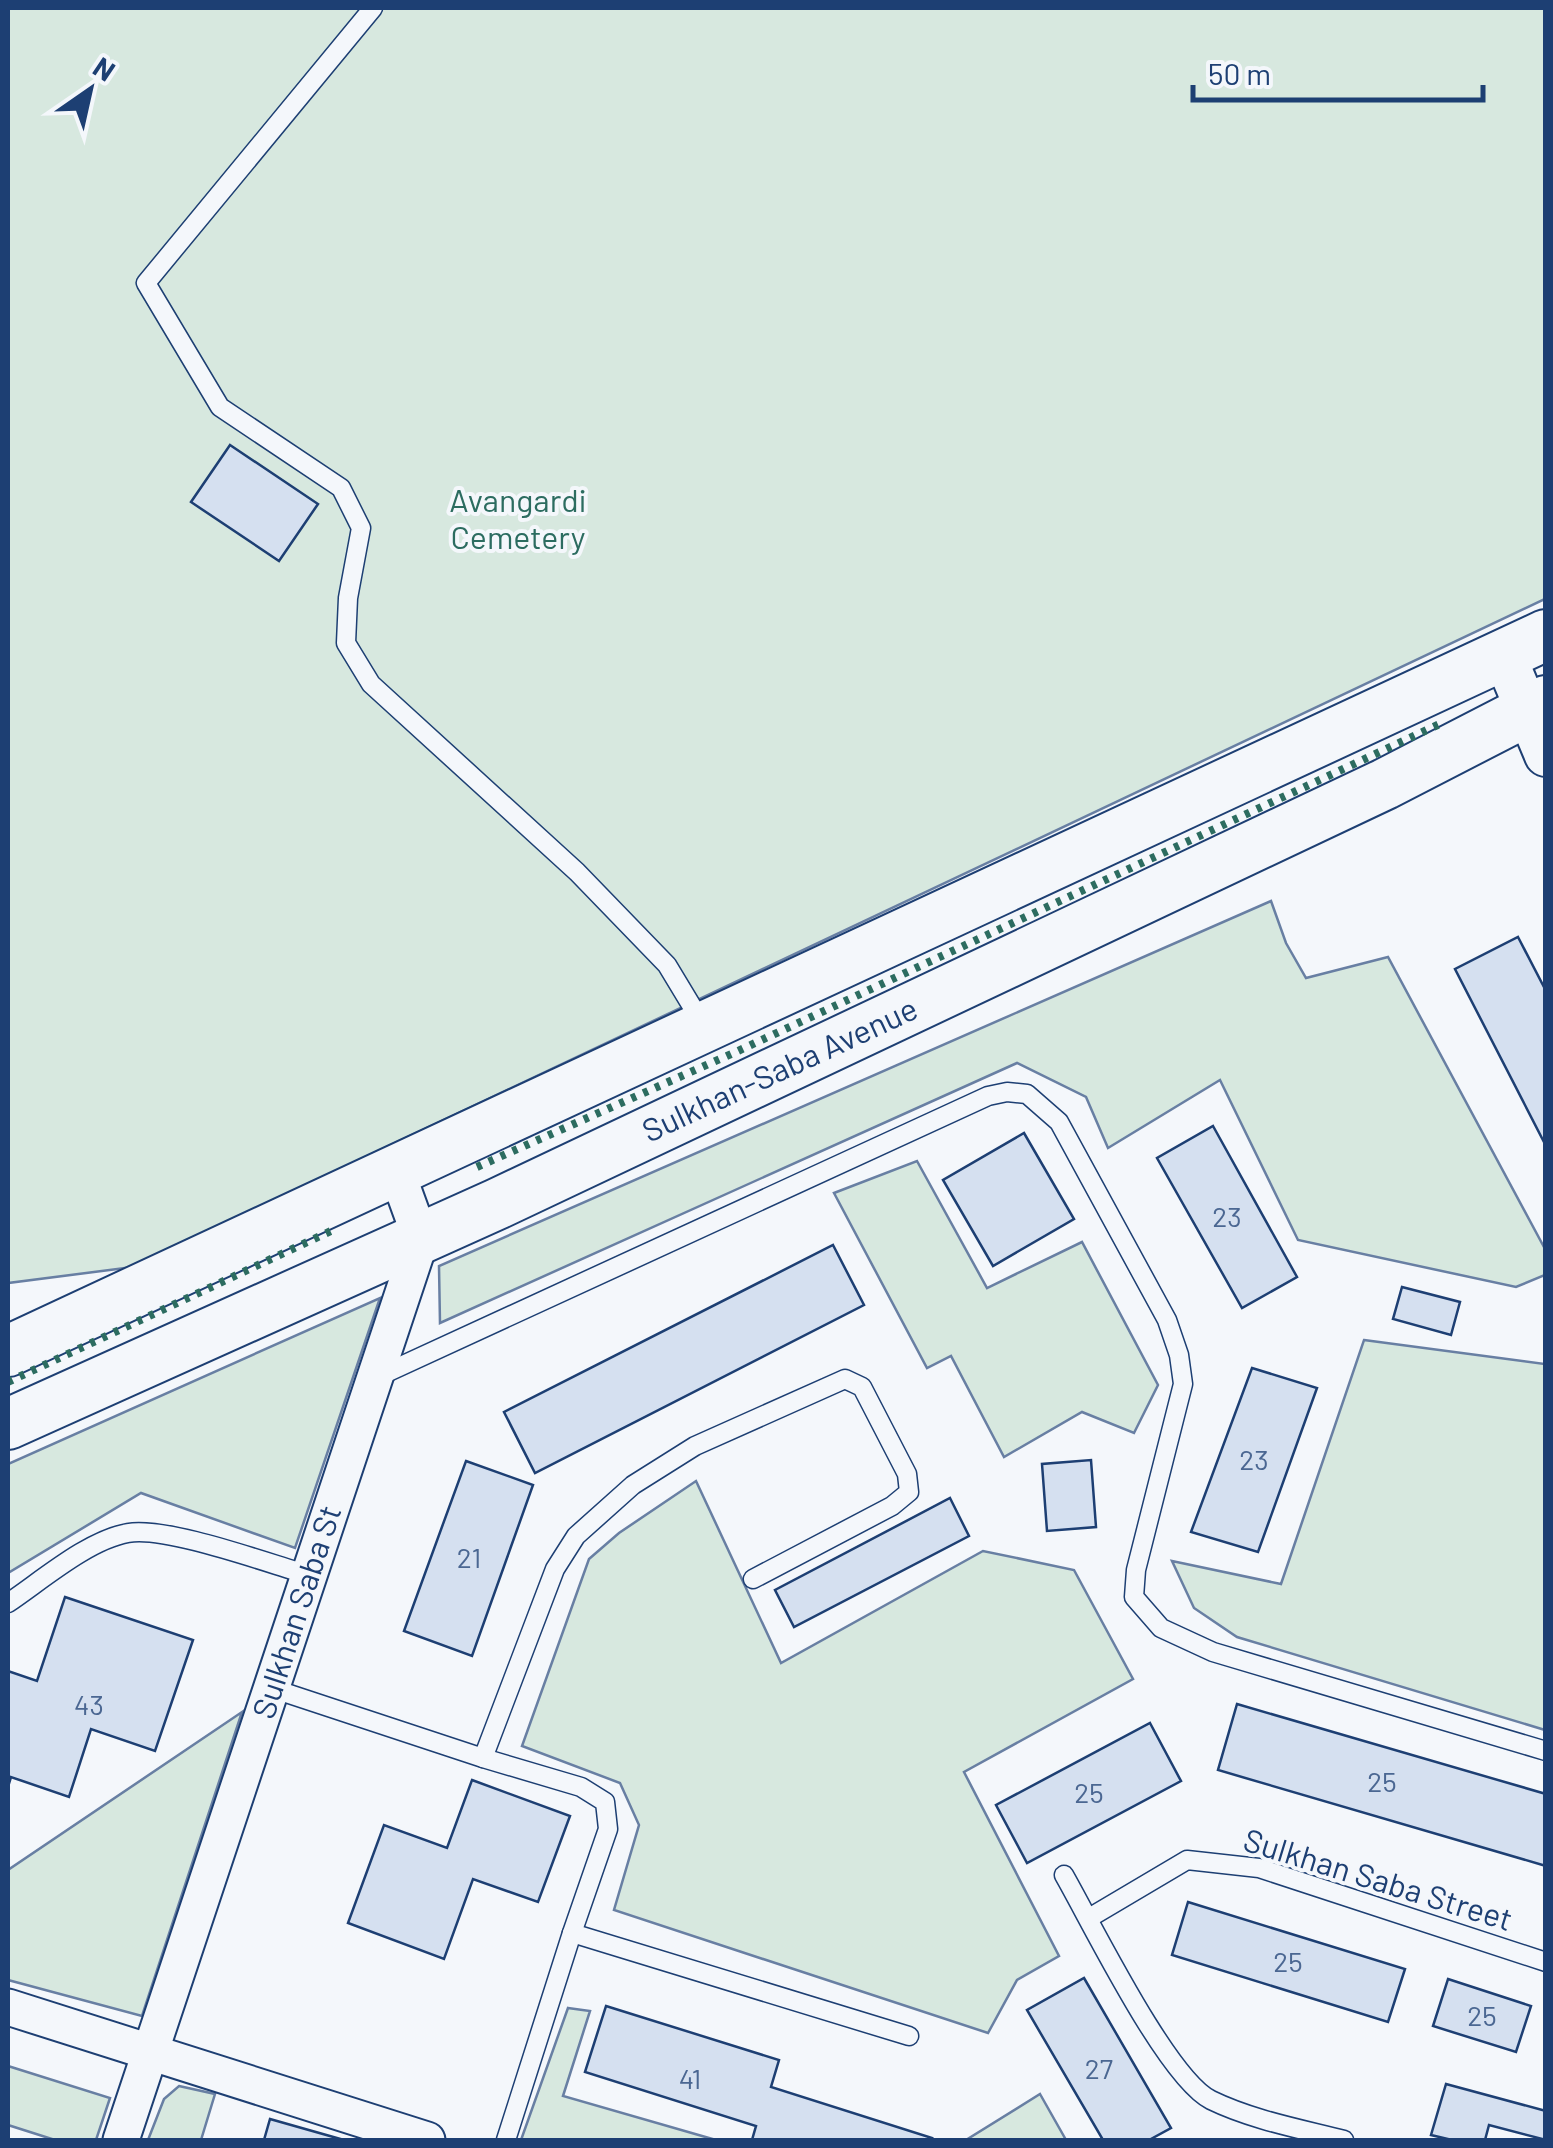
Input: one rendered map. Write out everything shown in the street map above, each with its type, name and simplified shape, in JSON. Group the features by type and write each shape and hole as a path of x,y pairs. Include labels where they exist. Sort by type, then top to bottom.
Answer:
{"main road":[{"path":"8,1351 1525,645"},
{"name":"Sulkhan-Saba Avenue","path":"8,1424 420,1239 1385,784 1539,722"}],"street":[{"path":"1525,645 1539,722"},
{"path":"396,1170 420,1239"},
{"name":"Sulkhan Saba St","path":"120,2140 420,1239"},
{"path":"8,2007 427,2140"}],"lane":[{"path":"373,8 146,283 220,407 342,488 361,528 348,598 346,644 371,684 578,872 667,965 704,1028"},
{"path":"374,1378 988,1096 1007,1092 1027,1094 1060,1122 1167,1320 1179,1354 1183,1384 1136,1570 1134,1596 1161,1628 1213,1652 1546,1752"},
{"path":"483,1758 555,1569 576,1536 633,1485 696,1446 845,1378 862,1387 907,1474 909,1492 892,1506 753,1579"},
{"path":"8,1603 94,1545 128,1532 160,1532 309,1576"},
{"path":"271,1688 581,1787 604,1802 608,1828 506,2140"},
{"name":"Sulkhan Saba Street","path":"1088,1918 1187,1860 1259,1868 1546,1962"},
{"path":"1064,1875 1171,2062 1208,2099 1344,2140"},
{"path":"572,1933 910,2036"}],"green space":[{"name":"Avangardi Cemetery","path":"8,8 1545,8 1545,599 133,1267 8,1283"},
{"path":"1271,901 1286,943 1306,978 1388,957 1545,1249 1545,1275 1516,1287 1298,1240 1220,1080 1108,1148 1086,1097 1017,1063 440,1323 439,1266"},
{"path":"917,1161 987,1288 1082,1242 1158,1385 1134,1433 1082,1412 1004,1457 951,1356 927,1368 834,1193"},
{"path":"380,1298 295,1548 141,1493 8,1573 8,1464"},
{"path":"1364,1340 1545,1364 1545,1730 1237,1637 1194,1608 1172,1561 1281,1584"},
{"path":"696,1481 781,1663 983,1551 1074,1570 1133,1679 964,1772 1059,1956 1017,1980 988,2033 614,1910 639,1825 620,1783 522,1746 589,1559 619,1533"},
{"path":"242,1712 142,2016 8,1980 8,1870"},
{"path":"568,2008 590,2011 563,2096 716,2140 521,2140"},
{"path":"8,2066 110,2098 96,2140 55,2140 8,2125"},
{"path":"179,2086 215,2094 201,2140 148,2140 164,2099"},
{"path":"1040,2094 1066,2140 966,2140"}],"building":[{"path":"230,445 318,504 279,561 191,502"},
{"path":"1518,937 1546,991 1546,1146 1455,969"},
{"path":"1213,1126 1297,1277 1242,1308 1157,1158"},
{"path":"1024,1133 1074,1219 993,1266 943,1180"},
{"path":"833,1245 864,1305 535,1473 504,1412"},
{"path":"1402,1287 1460,1302 1451,1335 1393,1319"},
{"path":"1252,1368 1317,1388 1258,1552 1191,1532"},
{"path":"1091,1460 1096,1527 1047,1531 1042,1464"},
{"path":"466,1461 533,1485 472,1656 404,1631"},
{"path":"950,1498 969,1536 794,1627 775,1590"},
{"path":"65,1597 193,1640 155,1751 91,1729 69,1797 11,1777 8,1787 8,1671 37,1681"},
{"path":"1237,1704 1546,1794 1546,1866 1218,1770"},
{"path":"1150,1723 1181,1781 1027,1863 996,1805"},
{"path":"472,1780 570,1816 538,1902 473,1879 444,1959 348,1923 384,1825 447,1848"},
{"path":"1188,1902 1405,1969 1388,2022 1172,1955"},
{"path":"1084,1978 1171,2128 1149,2140 1103,2140 1027,2010"},
{"path":"1448,1979 1531,2006 1516,2052 1433,2026"},
{"path":"606,2006 779,2060 771,2087 932,2138 752,2140 756,2126 585,2072"},
{"path":"1446,2084 1546,2111 1546,2140 1489,2125 1485,2140 1452,2140 1431,2135"},
{"path":"270,2119 344,2140 264,2140"}],"hedge":[{"path":"477,1167 738,1051 1444,722"},
{"path":"8,1382 333,1230"}]}
